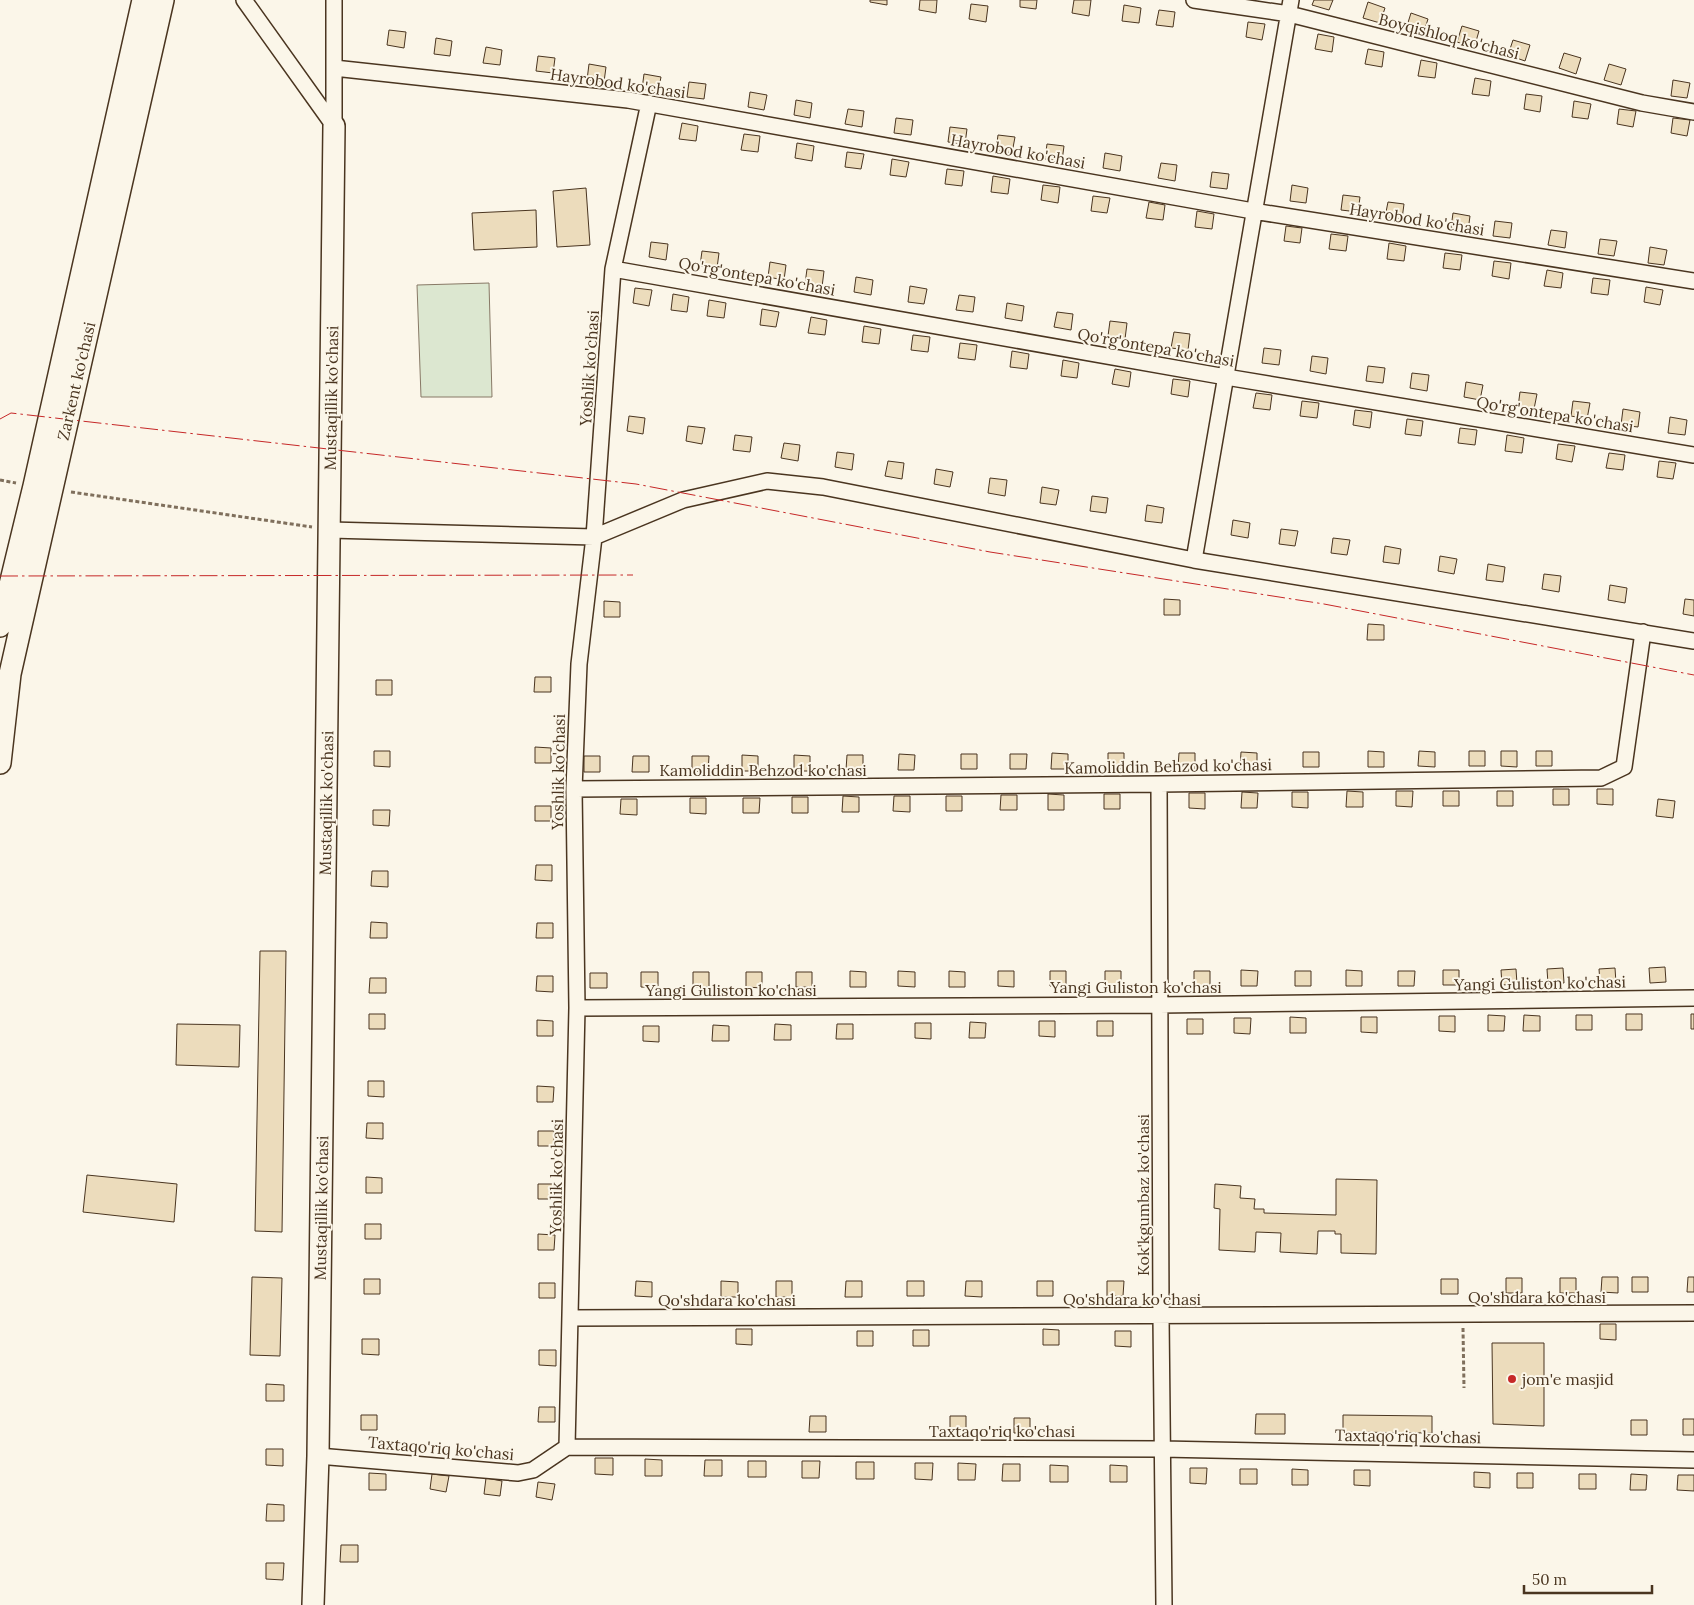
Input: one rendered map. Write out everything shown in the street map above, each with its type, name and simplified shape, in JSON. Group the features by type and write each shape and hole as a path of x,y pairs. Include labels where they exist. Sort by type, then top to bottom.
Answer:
{"main road":[{"name":"Zarkent ko'chasi","path":"0,626 34,486 143,0"},
{"name":"Zarkent ko'chasi","path":"0,763 10,674 163,0"},
{"name":"Mustaqillik ko'chasi","path":"313,1605 318,1456 334,126"}],"street":[{"path":"244,0 334,126"},
{"name":"Mustaqillik ko'chasi","path":"334,0 334,126"},
{"name":"Boyqishloq ko'chasi","path":"1194,0 1290,7 1642,103 1694,112"},
{"path":"1194,560 1253,211 1290,7"},
{"name":"Hayrobod ko'chasi","path":"334,68 649,103 1253,211 1694,281"},
{"name":"Yoshlik ko'chasi","path":"567,1448 577,1008 574,789 579,664 594,537 613,269 649,103"},
{"name":"Qo'rg'ontepa ko'chasi","path":"613,269 1226,377 1694,455"},
{"path":"330,530 594,537 683,500 767,481 822,487 1194,560 1694,641"},
{"name":"Kamoliddin Behzod ko'chasi","path":"574,789 1601,778 1624,767 1643,632"},
{"name":"Kok'kgumbaz ko'chasi","path":"1159,784 1164,1605"},
{"name":"Yangi Guliston ko'chasi","path":"577,1008 1694,998"},
{"name":"Qo'shdara ko'chasi","path":"570,1318 1694,1313"},
{"name":"Taxtaqo'riq ko'chasi","path":"318,1456 518,1472 533,1470 567,1448 1162,1449 1694,1460"}],"path":[{"path":"52,490 330,530"},
{"path":"1462,1315 1464,1388"}],"green space":[{"path":"489,283 492,397 421,397 417,285"}],"building":[{"path":"870,0 887,0 887,5 870,2"},
{"path":"920,0 937,0 936,13 919,10"},
{"path":"1020,0 1037,0 1036,9 1020,7"},
{"path":"1074,0 1091,0 1089,16 1072,13"},
{"path":"1314,0 1333,0 1329,10 1312,5"},
{"path":"1368,2 1385,8 1380,23 1363,18"},
{"path":"971,4 988,6 986,22 969,19"},
{"path":"1124,5 1141,8 1139,23 1122,21"},
{"path":"1159,10 1175,12 1173,27 1156,25"},
{"path":"1411,13 1428,19 1423,35 1406,29"},
{"path":"1248,22 1265,24 1262,40 1246,37"},
{"path":"1462,26 1479,31 1474,48 1457,42"},
{"path":"389,30 406,32 404,48 387,45"},
{"path":"1318,34 1334,37 1332,52 1315,49"},
{"path":"436,38 452,41 450,56 434,54"},
{"path":"1513,40 1530,45 1525,61 1508,55"},
{"path":"486,47 502,50 500,65 483,63"},
{"path":"1368,49 1384,52 1382,67 1365,64"},
{"path":"1564,53 1581,58 1576,74 1559,68"},
{"path":"538,56 555,58 553,73 536,71"},
{"path":"1421,60 1437,63 1435,78 1418,76"},
{"path":"589,64 606,67 604,82 587,80"},
{"path":"1609,64 1626,69 1621,85 1604,80"},
{"path":"644,74 661,77 658,92 642,89"},
{"path":"1475,78 1491,81 1489,96 1472,94"},
{"path":"1673,80 1690,83 1687,98 1671,96"},
{"path":"689,82 706,84 704,99 687,97"},
{"path":"750,92 767,95 764,110 748,107"},
{"path":"1526,94 1542,96 1540,112 1524,109"},
{"path":"796,100 812,103 810,118 794,115"},
{"path":"1574,101 1591,104 1588,119 1572,117"},
{"path":"848,109 864,111 862,127 845,124"},
{"path":"1619,109 1636,111 1633,127 1617,124"},
{"path":"896,118 913,120 911,135 894,133"},
{"path":"1673,118 1690,120 1687,136 1671,133"},
{"path":"682,123 698,126 696,141 679,139"},
{"path":"950,127 967,129 965,144 948,142"},
{"path":"744,134 760,136 758,152 741,150"},
{"path":"998,135 1015,137 1012,153 996,150"},
{"path":"797,143 814,146 812,161 795,158"},
{"path":"1047,144 1064,146 1062,161 1045,159"},
{"path":"847,152 864,154 861,169 845,167"},
{"path":"1105,153 1122,156 1120,171 1103,168"},
{"path":"892,159 909,162 906,177 890,175"},
{"path":"1161,163 1177,165 1175,181 1158,178"},
{"path":"947,169 964,171 962,186 945,184"},
{"path":"1212,172 1229,174 1227,189 1210,187"},
{"path":"993,176 1010,179 1008,194 991,192"},
{"path":"1043,185 1060,187 1058,203 1041,200"},
{"path":"1292,185 1308,188 1306,203 1290,201"},
{"path":"586,188 590,245 557,247 553,191"},
{"path":"1343,195 1360,197 1358,212 1341,210"},
{"path":"1093,196 1110,198 1107,213 1091,211"},
{"path":"1149,202 1165,205 1163,220 1146,218"},
{"path":"1388,202 1404,204 1402,219 1385,217"},
{"path":"536,210 537,247 474,250 472,213"},
{"path":"1197,211 1214,214 1212,229 1195,227"},
{"path":"1453,213 1470,216 1468,231 1451,228"},
{"path":"1495,221 1512,223 1510,238 1493,236"},
{"path":"1286,226 1302,228 1300,243 1284,241"},
{"path":"1551,230 1567,232 1565,248 1548,245"},
{"path":"1331,234 1348,236 1346,251 1329,249"},
{"path":"1600,239 1617,241 1614,256 1598,254"},
{"path":"651,242 668,244 666,260 649,257"},
{"path":"1389,243 1406,246 1404,261 1387,259"},
{"path":"1650,247 1667,250 1664,265 1648,263"},
{"path":"702,251 719,253 717,268 700,266"},
{"path":"1445,253 1462,255 1460,270 1443,268"},
{"path":"1494,261 1511,263 1509,279 1492,276"},
{"path":"770,262 786,265 784,280 768,277"},
{"path":"807,269 824,271 822,287 805,284"},
{"path":"1547,270 1563,273 1561,288 1544,286"},
{"path":"856,277 873,280 871,295 854,292"},
{"path":"1593,278 1610,280 1608,295 1591,293"},
{"path":"910,286 927,289 924,304 908,302"},
{"path":"1646,287 1663,290 1660,305 1644,302"},
{"path":"635,288 652,290 649,306 633,303"},
{"path":"673,294 689,297 687,312 671,310"},
{"path":"959,295 975,297 973,312 956,310"},
{"path":"709,300 726,303 724,318 707,316"},
{"path":"1007,303 1024,306 1022,321 1005,318"},
{"path":"762,309 779,312 776,327 760,325"},
{"path":"1057,312 1073,314 1071,330 1054,327"},
{"path":"811,317 827,320 825,335 808,333"},
{"path":"1110,321 1127,323 1125,339 1108,336"},
{"path":"864,326 881,329 879,344 862,342"},
{"path":"1174,332 1190,334 1188,350 1171,348"},
{"path":"913,335 930,337 928,352 911,350"},
{"path":"960,343 977,345 975,360 958,358"},
{"path":"1264,348 1281,350 1279,365 1262,363"},
{"path":"1012,351 1029,354 1027,369 1010,367"},
{"path":"1312,356 1328,358 1326,374 1310,371"},
{"path":"1063,360 1079,363 1077,378 1061,376"},
{"path":"1368,366 1385,368 1383,383 1366,381"},
{"path":"1115,369 1131,372 1129,387 1112,384"},
{"path":"1412,373 1429,375 1427,391 1410,388"},
{"path":"1173,379 1190,381 1188,397 1171,394"},
{"path":"1466,382 1483,385 1480,400 1464,397"},
{"path":"1520,392 1537,394 1534,409 1518,407"},
{"path":"1256,393 1272,395 1270,410 1253,408"},
{"path":"1302,401 1319,403 1317,418 1300,416"},
{"path":"1573,401 1590,403 1587,419 1571,416"},
{"path":"1623,409 1640,412 1638,427 1621,425"},
{"path":"1355,410 1372,412 1370,428 1353,425"},
{"path":"629,416 645,418 643,434 627,431"},
{"path":"1670,417 1687,420 1685,435 1668,433"},
{"path":"1407,419 1423,421 1421,436 1405,434"},
{"path":"688,426 705,428 702,444 686,441"},
{"path":"1460,428 1477,430 1475,445 1458,443"},
{"path":"735,435 752,437 750,452 733,450"},
{"path":"1507,435 1524,438 1522,453 1505,451"},
{"path":"784,443 800,445 798,461 781,458"},
{"path":"1558,444 1575,446 1572,462 1556,459"},
{"path":"837,452 854,454 852,470 835,467"},
{"path":"1609,453 1625,455 1623,470 1606,468"},
{"path":"888,461 904,463 902,479 885,476"},
{"path":"1659,461 1676,463 1673,479 1657,477"},
{"path":"936,469 953,472 950,487 934,484"},
{"path":"990,478 1007,480 1005,496 988,493"},
{"path":"1042,487 1059,490 1056,505 1040,503"},
{"path":"1092,496 1108,498 1106,513 1090,511"},
{"path":"1147,505 1164,508 1162,523 1145,521"},
{"path":"1233,520 1250,523 1248,538 1231,535"},
{"path":"1281,529 1298,531 1295,546 1279,544"},
{"path":"1333,538 1350,540 1347,555 1331,553"},
{"path":"1385,546 1401,549 1399,564 1383,562"},
{"path":"1440,556 1457,559 1454,574 1438,571"},
{"path":"1488,564 1505,567 1503,582 1486,580"},
{"path":"1544,574 1561,576 1559,592 1542,589"},
{"path":"1610,585 1627,588 1625,603 1608,600"},
{"path":"1164,599 1180,600 1180,615 1164,615"},
{"path":"1685,599 1694,600 1694,616 1683,614"},
{"path":"604,601 620,602 620,617 604,617"},
{"path":"1368,624 1384,625 1384,640 1367,640"},
{"path":"535,677 551,677 551,692 534,692"},
{"path":"376,680 392,680 392,695 376,695"},
{"path":"535,747 551,748 551,763 535,763"},
{"path":"374,751 390,751 390,767 374,766"},
{"path":"1368,751 1384,752 1384,767 1368,767"},
{"path":"1419,751 1435,752 1435,767 1418,766"},
{"path":"1469,751 1485,751 1485,766 1469,766"},
{"path":"1501,751 1517,751 1517,767 1501,766"},
{"path":"1536,751 1552,751 1552,766 1536,766"},
{"path":"1241,752 1257,753 1257,768 1240,768"},
{"path":"1303,752 1319,752 1319,767 1303,767"},
{"path":"1052,753 1068,754 1068,769 1051,769"},
{"path":"1108,753 1124,753 1124,769 1108,768"},
{"path":"1179,753 1195,753 1195,769 1178,768"},
{"path":"899,754 915,755 914,770 898,770"},
{"path":"961,754 977,754 977,769 961,769"},
{"path":"1010,754 1027,754 1026,769 1010,769"},
{"path":"742,755 758,756 758,771 742,771"},
{"path":"794,755 810,756 810,771 794,771"},
{"path":"847,755 863,755 863,770 846,770"},
{"path":"584,756 600,756 600,772 584,772"},
{"path":"633,756 649,756 649,772 632,772"},
{"path":"692,756 709,756 708,772 692,771"},
{"path":"1553,789 1569,789 1569,805 1553,805"},
{"path":"1597,789 1613,789 1613,805 1597,804"},
{"path":"1347,791 1363,792 1363,807 1346,807"},
{"path":"1396,791 1413,791 1412,807 1396,806"},
{"path":"1443,791 1459,791 1459,806 1443,806"},
{"path":"1497,791 1513,791 1513,806 1497,806"},
{"path":"1242,792 1258,793 1257,808 1241,808"},
{"path":"1292,792 1308,792 1308,808 1292,807"},
{"path":"1189,793 1205,793 1205,809 1189,808"},
{"path":"1048,794 1064,795 1064,810 1048,810"},
{"path":"1104,794 1120,794 1120,809 1104,809"},
{"path":"1001,795 1017,795 1017,810 1000,810"},
{"path":"843,796 859,797 859,812 842,812"},
{"path":"894,796 910,796 910,812 893,811"},
{"path":"946,796 962,796 962,811 946,811"},
{"path":"792,797 808,797 808,813 792,813"},
{"path":"690,798 706,798 706,814 690,813"},
{"path":"743,798 760,798 759,813 743,813"},
{"path":"621,799 637,799 637,815 620,814"},
{"path":"1658,799 1675,801 1673,818 1656,816"},
{"path":"535,806 551,806 551,821 535,821"},
{"path":"373,810 390,810 389,826 373,825"},
{"path":"536,865 552,865 552,881 535,880"},
{"path":"372,871 388,871 388,887 371,886"},
{"path":"371,922 387,923 387,938 370,938"},
{"path":"537,923 553,923 553,938 536,938"},
{"path":"260,951 286,951 282,1232 255,1231"},
{"path":"1665,967 1666,982 1650,983 1649,968"},
{"path":"1563,968 1564,983 1548,984 1547,969"},
{"path":"1615,968 1616,983 1600,983 1599,969"},
{"path":"1516,969 1517,984 1502,985 1501,970"},
{"path":"1241,970 1258,971 1257,986 1241,986"},
{"path":"1346,970 1362,971 1362,986 1346,986"},
{"path":"1443,970 1459,970 1459,985 1443,985"},
{"path":"850,971 866,972 866,987 850,987"},
{"path":"898,971 915,972 915,987 898,986"},
{"path":"949,971 965,972 965,987 949,987"},
{"path":"998,971 1014,971 1014,987 998,986"},
{"path":"1050,971 1066,971 1066,987 1050,986"},
{"path":"1105,971 1121,971 1121,986 1105,986"},
{"path":"1194,971 1210,971 1210,987 1194,986"},
{"path":"1295,971 1311,971 1311,986 1295,986"},
{"path":"1398,971 1415,971 1414,986 1398,986"},
{"path":"641,972 658,972 658,988 641,987"},
{"path":"693,972 709,972 709,987 693,987"},
{"path":"746,972 762,972 762,988 746,987"},
{"path":"796,972 812,972 812,987 796,987"},
{"path":"590,973 607,973 607,988 590,988"},
{"path":"537,976 553,976 553,992 536,991"},
{"path":"370,978 386,978 386,993 369,993"},
{"path":"369,1014 385,1014 385,1029 369,1029"},
{"path":"1626,1014 1642,1014 1642,1030 1626,1030"},
{"path":"1691,1014 1694,1014 1694,1029 1691,1029"},
{"path":"1488,1015 1505,1016 1504,1031 1488,1031"},
{"path":"1524,1015 1540,1016 1540,1031 1523,1031"},
{"path":"1576,1015 1592,1015 1592,1030 1576,1030"},
{"path":"1439,1016 1455,1016 1455,1032 1439,1031"},
{"path":"1290,1017 1306,1018 1306,1033 1290,1033"},
{"path":"1361,1017 1377,1017 1377,1033 1361,1032"},
{"path":"1234,1018 1251,1018 1250,1034 1234,1033"},
{"path":"1187,1019 1203,1019 1203,1034 1187,1034"},
{"path":"537,1020 553,1021 553,1036 537,1036"},
{"path":"1039,1021 1055,1021 1055,1037 1039,1036"},
{"path":"1097,1021 1113,1021 1113,1036 1097,1036"},
{"path":"970,1022 986,1023 985,1038 969,1038"},
{"path":"915,1023 931,1023 931,1039 915,1038"},
{"path":"177,1024 240,1025 239,1067 176,1065"},
{"path":"775,1024 791,1025 791,1040 774,1040"},
{"path":"837,1024 853,1024 853,1039 836,1039"},
{"path":"713,1025 729,1026 729,1041 712,1041"},
{"path":"643,1026 659,1026 659,1042 643,1041"},
{"path":"368,1081 384,1081 384,1097 368,1096"},
{"path":"537,1086 554,1087 553,1102 537,1102"},
{"path":"367,1123 383,1123 383,1139 366,1138"},
{"path":"538,1131 554,1131 554,1146 538,1146"},
{"path":"87,1175 177,1184 174,1222 83,1212"},
{"path":"366,1177 382,1178 382,1193 366,1193"},
{"path":"1336,1179 1377,1180 1376,1254 1341,1253 1341,1234 1335,1234 1335,1231 1318,1231 1317,1254 1280,1252 1281,1233 1256,1232 1255,1252 1219,1250 1220,1209 1214,1208 1215,1184 1241,1186 1240,1198 1255,1199 1254,1209 1264,1209 1264,1213 1336,1215"},
{"path":"538,1184 554,1184 554,1199 538,1199"},
{"path":"365,1224 381,1224 381,1239 365,1239"},
{"path":"538,1234 555,1235 554,1250 538,1250"},
{"path":"252,1277 282,1278 280,1356 250,1355"},
{"path":"1602,1277 1618,1277 1618,1293 1601,1292"},
{"path":"1632,1277 1648,1277 1648,1292 1632,1292"},
{"path":"1688,1277 1694,1277 1694,1292 1687,1292"},
{"path":"1506,1278 1522,1278 1522,1293 1506,1293"},
{"path":"1560,1278 1576,1278 1576,1293 1560,1293"},
{"path":"364,1279 380,1279 380,1294 364,1294"},
{"path":"1441,1279 1458,1279 1458,1294 1441,1294"},
{"path":"636,1281 652,1282 652,1297 635,1296"},
{"path":"721,1281 738,1282 738,1297 721,1297"},
{"path":"776,1281 792,1281 792,1297 776,1297"},
{"path":"846,1281 862,1281 862,1297 845,1297"},
{"path":"907,1281 924,1281 924,1296 907,1296"},
{"path":"966,1281 982,1281 982,1297 965,1296"},
{"path":"1037,1281 1053,1281 1053,1296 1037,1296"},
{"path":"1107,1281 1124,1281 1123,1296 1107,1296"},
{"path":"539,1283 555,1283 555,1298 539,1298"},
{"path":"1600,1324 1616,1324 1616,1340 1600,1339"},
{"path":"736,1329 752,1329 752,1345 736,1344"},
{"path":"1043,1329 1059,1330 1059,1345 1043,1345"},
{"path":"913,1330 929,1330 929,1346 913,1346"},
{"path":"857,1331 873,1331 873,1346 857,1346"},
{"path":"1115,1331 1131,1331 1131,1347 1115,1346"},
{"path":"362,1339 379,1339 379,1355 362,1354"},
{"path":"1492,1343 1544,1343 1544,1426 1493,1424"},
{"path":"539,1350 556,1350 556,1366 539,1365"},
{"path":"266,1384 284,1385 284,1401 266,1401"},
{"path":"539,1407 555,1407 555,1422 538,1422"},
{"path":"1256,1414 1285,1414 1285,1434 1255,1434"},
{"path":"361,1415 377,1415 377,1430 361,1430"},
{"path":"1343,1415 1432,1416 1432,1433 1343,1432"},
{"path":"810,1416 826,1416 826,1432 809,1432"},
{"path":"950,1416 966,1416 966,1431 950,1431"},
{"path":"1014,1418 1030,1418 1030,1433 1014,1433"},
{"path":"1683,1419 1694,1419 1694,1435 1683,1435"},
{"path":"1631,1420 1647,1420 1647,1435 1631,1435"},
{"path":"266,1449 283,1449 283,1466 266,1465"},
{"path":"595,1458 613,1458 613,1475 595,1474"},
{"path":"645,1459 662,1460 662,1476 645,1476"},
{"path":"705,1460 722,1460 722,1476 704,1476"},
{"path":"748,1461 766,1461 766,1477 748,1477"},
{"path":"802,1461 820,1461 819,1478 802,1478"},
{"path":"856,1462 874,1462 874,1479 856,1479"},
{"path":"915,1463 933,1463 932,1480 915,1479"},
{"path":"958,1463 976,1464 975,1480 958,1480"},
{"path":"1003,1464 1020,1464 1020,1481 1002,1481"},
{"path":"1050,1465 1068,1466 1068,1482 1050,1482"},
{"path":"1110,1465 1127,1466 1127,1482 1110,1482"},
{"path":"1190,1468 1207,1468 1206,1484 1190,1483"},
{"path":"1240,1469 1257,1469 1257,1484 1240,1484"},
{"path":"1292,1469 1308,1470 1308,1485 1292,1485"},
{"path":"1354,1470 1370,1470 1370,1486 1354,1485"},
{"path":"1474,1472 1490,1473 1490,1488 1474,1487"},
{"path":"369,1473 386,1474 386,1490 369,1490"},
{"path":"1517,1473 1533,1473 1533,1488 1517,1488"},
{"path":"432,1474 449,1476 446,1492 430,1489"},
{"path":"1579,1474 1596,1474 1596,1489 1579,1489"},
{"path":"1631,1474 1647,1475 1646,1490 1630,1490"},
{"path":"1678,1475 1694,1475 1694,1491 1677,1490"},
{"path":"486,1478 502,1481 500,1496 484,1494"},
{"path":"538,1482 555,1484 552,1500 536,1497"},
{"path":"267,1504 284,1505 284,1521 266,1521"},
{"path":"341,1545 358,1545 358,1562 340,1562"},
{"path":"266,1563 284,1563 283,1580 266,1579"}],"power":[{"path":"0,419 11,413 636,484 990,552 1324,604 1694,675"},
{"path":"0,576 633,575"}],"place":[{"name":"jom'e masjid","path":"1512,1379"}]}
